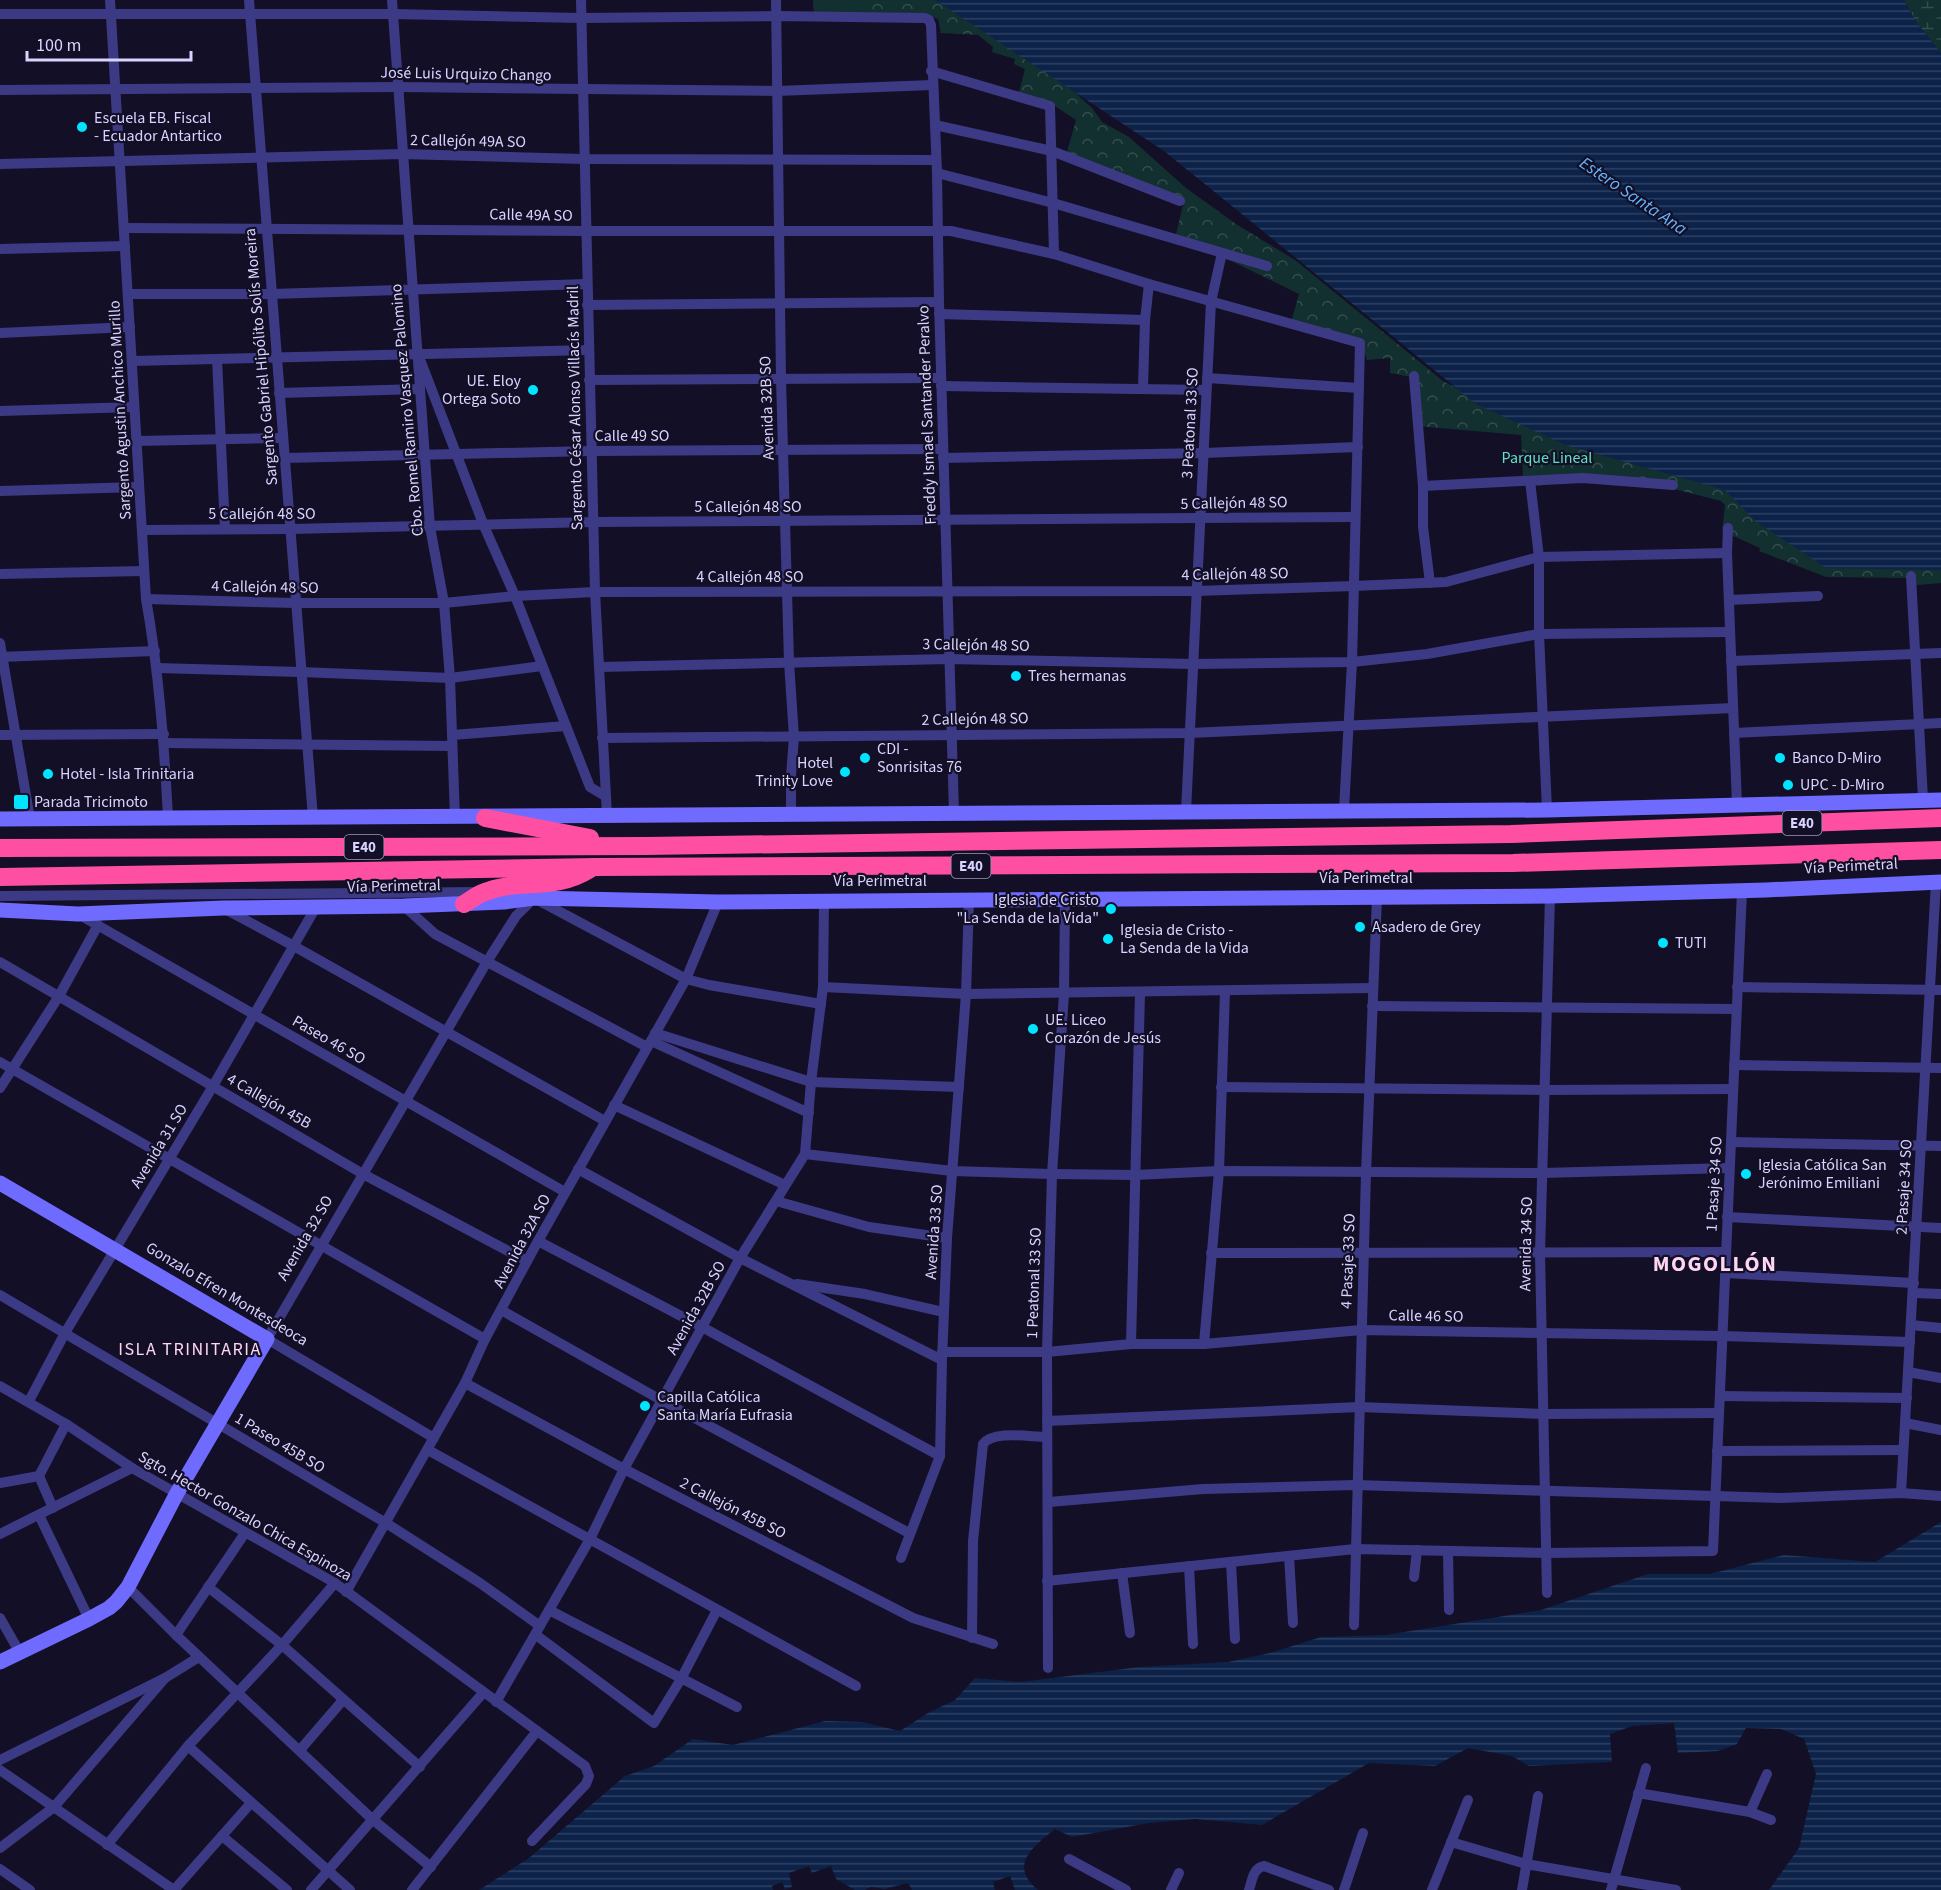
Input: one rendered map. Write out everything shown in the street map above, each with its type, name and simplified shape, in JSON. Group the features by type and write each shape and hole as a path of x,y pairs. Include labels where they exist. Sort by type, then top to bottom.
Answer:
{"highway":[{"path":"485,818 645,846"},
{"name":"E40","path":"0,848 645,846 1511,834 1941,818"},
{"path":"1511,834 1513,863"},
{"name":"Vía Perimetral","path":"0,877 594,867 1513,863 1941,850"},
{"path":"464,904 485,891 510,886 562,882 594,867"}],"street":[{"name":"Sargento Agustin Anchico Murillo","path":"110,0 144,571 164,738 168,817"},
{"name":"Sargento Gabriel Hipólito Solís Moreira","path":"249,0 313,818"},
{"name":"Cbo. Romel Ramiro Vasquez Palomino","path":"392,0 430,527 444,603 450,678 455,818"},
{"name":"Sargento César Alonso Villacís Madril","path":"581,0 595,592 607,815"},
{"name":"Avenida 32B SO","path":"776,0 778,230 786,593 794,737 791,815"},
{"path":"0,14 393,14 581,18 777,16"},
{"name":"Freddy Ismael Santander Peralvo","path":"777,16 925,18 931,25 954,813"},
{"path":"932,71 1047,105 1051,109 1054,254"},
{"name":"José Luis Urquizo Chango","path":"0,90 255,90 398,87 777,91 932,85"},
{"path":"935,125 1052,152 1180,201"},
{"name":"2 Callejón 49A SO","path":"0,164 403,154 584,159 936,160"},
{"path":"937,173 1053,203 1266,266"},
{"name":"Calle 49A SO","path":"124,228 951,231 1054,254 1210,302 1360,343 1359,388"},
{"path":"0,249 125,246"},
{"name":"3 Peatonal 33 SO","path":"1186,811 1210,302 1222,253"},
{"path":"128,294 272,294 587,284"},
{"path":"1143,388 1145,320 1149,284"},
{"path":"587,305 939,302"},
{"path":"939,314 1145,320"},
{"path":"0,333 130,327"},
{"path":"132,361 588,350"},
{"path":"417,353 484,526 515,596 590,787 605,796"},
{"path":"217,359 225,529"},
{"path":"1413,376 1423,486 1423,527 1430,583"},
{"path":"589,380 781,379 1143,388 1207,384 1359,388 1352,662 1344,810"},
{"path":"279,393 420,389"},
{"path":"0,411 134,407"},
{"path":"136,441 283,438"},
{"name":"Calle 49 SO","path":"284,458 591,451 1204,453 1358,447"},
{"path":"1423,486 1582,478 1673,485"},
{"path":"1530,481 1539,557 1539,634 1547,810"},
{"path":"0,491 139,487"},
{"name":"5 Callejón 48 SO","path":"142,530 290,530 593,522 1354,517"},
{"path":"1728,528 1727,553 1737,805"},
{"name":"4 Callejón 48 SO","path":"146,599 296,603 444,603 515,596 595,592 1196,591 1446,582 1539,557 1727,553"},
{"path":"0,574 144,571"},
{"path":"1911,576 1923,799"},
{"path":"1729,600 1818,597"},
{"name":"3 Callejón 48 SO","path":"600,667 950,659 1193,664 1352,662 1427,654 1539,634 1730,632"},
{"path":"0,643 30,819"},
{"path":"1,657 155,651"},
{"path":"1731,661 1941,653"},
{"path":"157,668 450,678 542,666"},
{"name":"2 Callejón 48 SO","path":"603,738 1190,733 1733,708"},
{"path":"1734,733 1941,723"},
{"path":"0,735 164,738 307,744 452,741 566,726"},
{"name":"E40","path":"0,819 485,818 607,815 1547,810 1941,799"},
{"name":"Vía Perimetral","path":"0,910 78,914 223,908 464,904 534,898 718,902 1550,896 1742,891 1938,882"},
{"name":"2 Pasaje 34 SO","path":"1901,1493 1926,1067 1936,990 1938,882"},
{"path":"0,896 485,891"},
{"name":"1 Pasaje 34 SO","path":"1547,1553 1713,1551 1742,891"},
{"name":"Avenida 34 SO","path":"1547,1593 1540,1253 1550,896"},
{"name":"4 Pasaje 33 SO","path":"1354,1625 1356,1485 1377,897"},
{"path":"534,898 686,979 821,1004"},
{"name":"Avenida 32 SO","path":"0,1662 109,1608 128,1587 177,1493 488,960 516,915 534,898"},
{"name":"1 Peatonal 33 SO","path":"1048,1668 1047,1352 1052,1174 1064,994 1065,899"},
{"name":"Avenida 33 SO","path":"901,1558 940,1456 947,1238 966,994 969,900"},
{"name":"Avenida 32B SO","path":"496,1702 590,1539 624,1469 702,1327 805,1154 823,987 824,901"},
{"name":"Avenida 32A SO","path":"346,1592 428,1450 527,1261 686,979 718,902"},
{"path":"404,906 435,934 651,1040 809,1113"},
{"name":"Avenida 31 SO","path":"29,1401 65,1333 213,1086 292,945 316,907"},
{"path":"223,908 605,1121"},
{"name":"Paseo 46 SO","path":"78,914 565,1192"},
{"path":"0,1088 59,996 98,925"},
{"name":"4 Callejón 45B","path":"0,962 363,1174 527,1261"},
{"path":"823,987 966,994 1372,988"},
{"path":"1737,987 1936,990"},
{"path":"1204,1344 1219,1171 1225,991"},
{"path":"1131,1344 1140,993"},
{"path":"1372,1006 1737,1009"},
{"path":"651,1040 811,1082 959,1087"},
{"path":"0,1062 485,1339"},
{"path":"1734,1065 1941,1068"},
{"path":"1221,1087 1733,1089"},
{"path":"614,1105 785,1185"},
{"path":"1731,1142 1941,1146"},
{"path":"805,1154 952,1171 1052,1174 1219,1171 1542,1173 1729,1168"},
{"path":"578,1169 741,1258 942,1356"},
{"name":"Gonzalo Efren Montesdeoca","path":"0,1183 434,1438"},
{"path":"776,1201 869,1227 947,1238"},
{"path":"1727,1217 1941,1228"},
{"path":"538,1241 940,1456"},
{"path":"1211,1252 1364,1254 1726,1252"},
{"path":"1725,1273 1914,1288 1941,1294"},
{"path":"788,1282 865,1294 944,1312"},
{"name":"1 Paseo 45B SO","path":"0,1294 386,1523 480,1583 654,1723 681,1679"},
{"path":"501,1310 909,1533"},
{"path":"1911,1325 1941,1329"},
{"name":"Calle 46 SO","path":"942,1356 1047,1352 1131,1344 1204,1344 1361,1330 1722,1336 1910,1342"},
{"path":"1908,1372 1941,1378"},
{"name":"2 Callejón 45B SO","path":"465,1383 624,1469 913,1618 993,1644"},
{"name":"Sgto. Hector Gonzalo Chica Espinoza","path":"0,1386 29,1401 132,1468 335,1583 585,1766 589,1773 588,1780 532,1841"},
{"path":"1720,1396 1907,1398"},
{"path":"1047,1421 1359,1407 1544,1414 1719,1413"},
{"path":"1905,1423 1941,1430"},
{"path":"39,1476 66,1424"},
{"path":"972,1638 973,1541 983,1444 987,1439 995,1436 1047,1437"},
{"path":"1717,1451 1904,1449"},
{"path":"428,1450 856,1686"},
{"path":"0,1534 132,1468"},
{"path":"0,1483 39,1476"},
{"path":"39,1476 53,1508"},
{"path":"1049,1502 1203,1489 1356,1485 1782,1498 1901,1493 1941,1496"},
{"path":"39,1515 88,1619"},
{"path":"176,1635 245,1533"},
{"path":"1047,1581 1354,1549 1547,1553"},
{"path":"1414,1577 1417,1550"},
{"path":"1448,1551 1449,1611"},
{"path":"1289,1556 1293,1623"},
{"path":"1231,1562 1234,1639"},
{"path":"1188,1566 1193,1644"},
{"path":"1122,1574 1130,1633"},
{"path":"107,1845 188,1746 282,1645 335,1583"},
{"path":"128,1587 199,1657 372,1819 431,1867"},
{"path":"208,1587 282,1645 420,1767"},
{"path":"549,1610 737,1707"},
{"path":"681,1679 717,1610"},
{"path":"0,1618 20,1653"},
{"path":"0,1760 165,1678 199,1657"},
{"path":"0,1848 54,1807 165,1678"},
{"path":"311,1890 483,1693"},
{"path":"300,1750 343,1700"},
{"path":"412,1890 537,1731"},
{"path":"188,1746 350,1890"},
{"path":"1612,1885 1646,1768"},
{"path":"0,1770 174,1890 251,1803"},
{"path":"1750,1812 1767,1774"},
{"path":"1638,1793 1750,1812 1771,1820"},
{"path":"1522,1890 1538,1796"},
{"path":"1432,1890 1468,1800"},
{"path":"1344,1890 1363,1833"},
{"path":"222,1836 287,1890"},
{"path":"1451,1842 1526,1864 1612,1885 1676,1890"},
{"path":"1069,1859 1126,1890"},
{"path":"1249,1890 1256,1870 1264,1866 1329,1890"},
{"path":"0,1869 30,1890"},
{"path":"1171,1890 1179,1873"}],"green space":[{"name":"Parque Lineal","path":"813,0 959,0 1057,76 1092,108 1102,122 1129,137 1186,188 1236,224 1295,260 1443,381 1475,398 1941,564 1941,583 1917,585 1908,578 1826,577 1759,551 1760,548 1722,531 1725,505 1721,501 1674,489 1579,477 1538,486 1535,479 1523,478 1521,435 1416,426 1411,377 1390,373 1390,358 1367,360 1361,341 1291,322 1299,294 1176,234 1183,205 1067,152 1076,120 1052,104 1019,92 1025,69 1014,64 1015,59 992,52 993,47 978,35 941,33 938,19 930,16 814,12"},
{"path":"814,0 863,0 863,11 814,10"},
{"path":"1904,0 1941,0 1941,53 1916,22"}],"water":[{"name":"Estero Santa Ana","path":"935,0 1904,0 1916,22 1941,53 1941,570 1826,568 1755,521 1725,490 1565,445 1476,404 1164,151"},
{"path":"1941,1522 1941,1890 1769,1890 1799,1848 1816,1774 1804,1739 1781,1729 1746,1728 1737,1744 1718,1751 1678,1753 1674,1723 1632,1726 1610,1734 1612,1762 1529,1766 1512,1756 1468,1748 1435,1766 1369,1763 1262,1825 1195,1819 1149,1823 1072,1837 1055,1829 1032,1850 1024,1864 1029,1881 1038,1890 1015,1890 1010,1876 993,1882 995,1890 912,1890 908,1883 884,1889 871,1887 855,1890 836,1879 831,1866 812,1873 809,1866 789,1873 792,1887 785,1889 782,1882 772,1886 773,1890 479,1890 529,1858 625,1776 654,1766 693,1739 733,1745 825,1721 862,1722 900,1731 928,1713 955,1700 975,1678 1021,1682 1139,1667 1228,1662 1270,1653 1321,1637 1386,1635 1541,1610 1648,1574 1710,1574 1784,1555 1875,1562"}],"place":[{"name":"Escuela EB. Fiscal - Ecuador Antartico","path":"82,127"},
{"name":"UE. Eloy Ortega Soto","path":"533,390"},
{"name":"Tres hermanas","path":"1016,676"},
{"name":"CDI - Sonrisitas 76","path":"865,758"},
{"name":"Banco D-Miro","path":"1780,758"},
{"name":"Hotel Trinity Love","path":"845,772"},
{"name":"Hotel - Isla Trinitaria","path":"48,774"},
{"name":"UPC - D-Miro","path":"1788,785"},
{"name":"Parada Tricimoto","path":"21,802"},
{"name":"Iglesia de Cristo \"La Senda de la Vida\"","path":"1111,909"},
{"name":"Asadero de Grey","path":"1360,927"},
{"name":"Iglesia de Cristo - La Senda de la Vida","path":"1108,939"},
{"name":"TUTI","path":"1663,943"},
{"name":"UE. Liceo Corazón de Jesús","path":"1033,1029"},
{"name":"Iglesia Católica San Jerónimo Emiliani","path":"1746,1174"},
{"name":"Capilla Católica Santa María Eufrasia","path":"645,1406"}],"district":[{"name":"MOGOLLÓN","path":"1715,1264"},
{"name":"ISLA TRINITARIA","path":"190,1349"}]}
